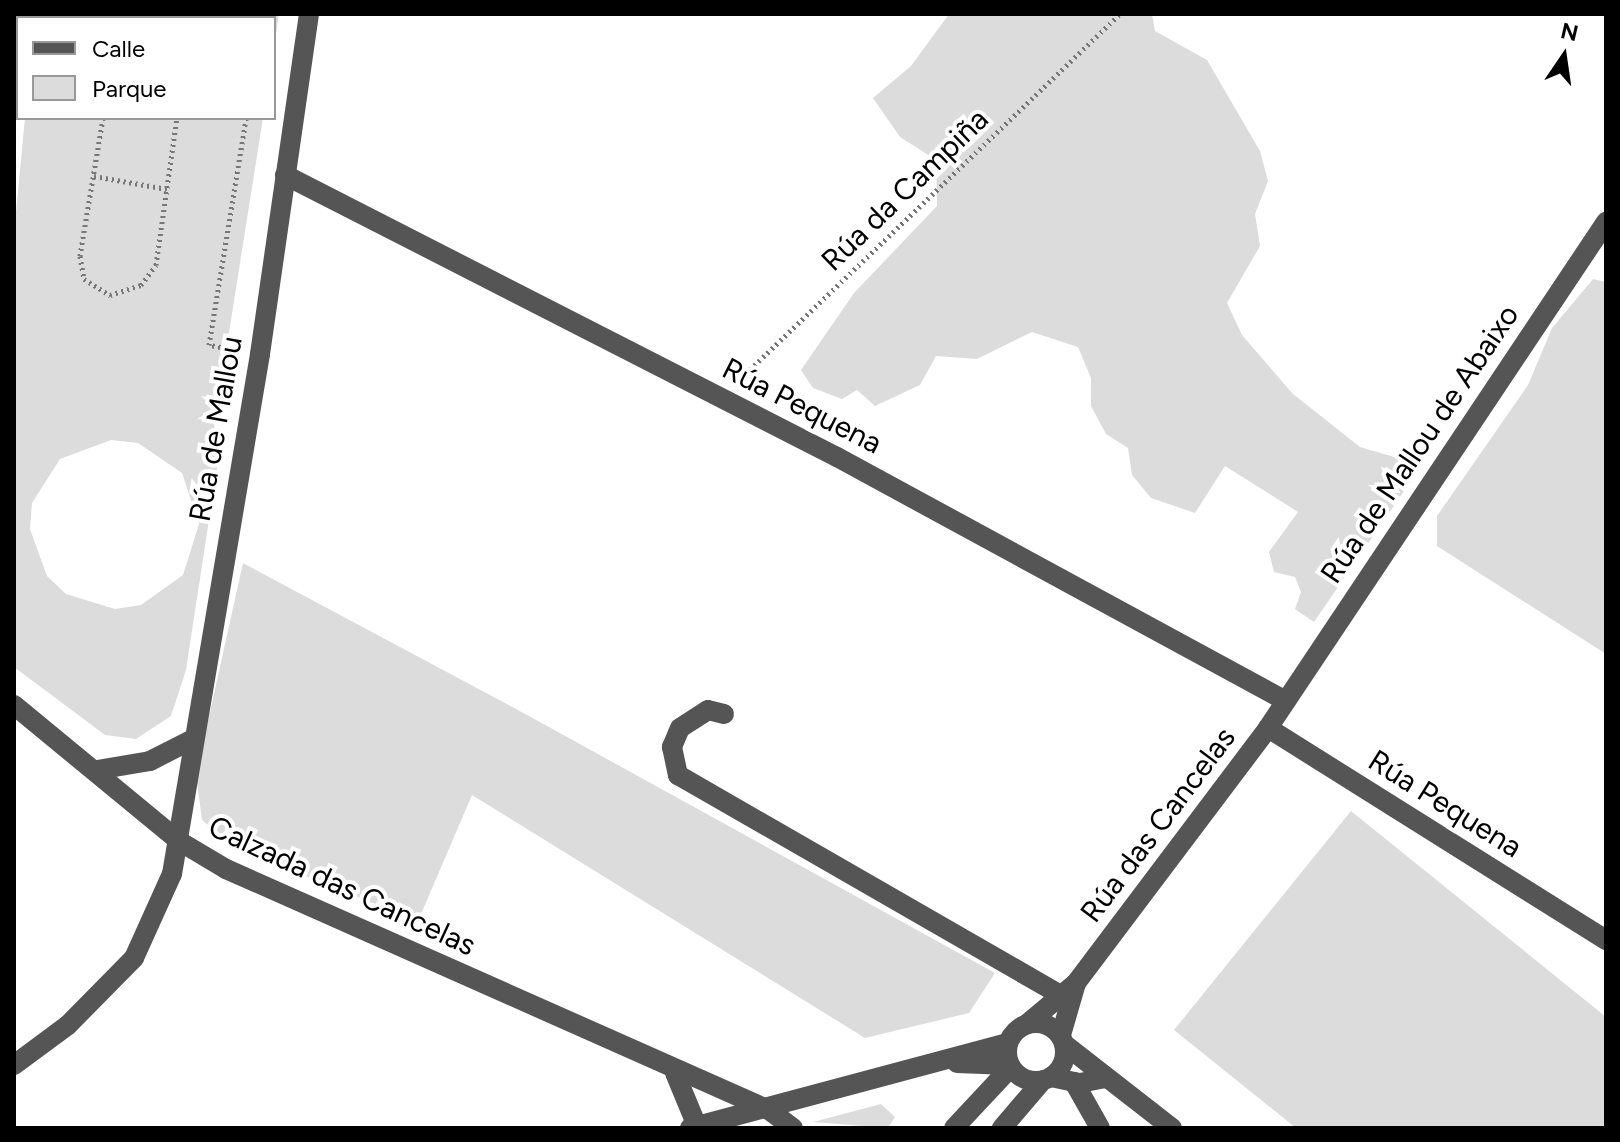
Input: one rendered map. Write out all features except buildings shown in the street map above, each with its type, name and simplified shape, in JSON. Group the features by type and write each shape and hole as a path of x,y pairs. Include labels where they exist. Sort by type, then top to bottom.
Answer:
{"street":[{"name":"Rúa de Mallou","path":"14,1065 68,1025 134,958 179,841 191,740 260,354 310,18"},
{"name":"Rúa Pequena","path":"285,175 721,397 1286,701"},
{"name":"Rúa de Mallou de Abaixo","path":"1286,701 1606,222"},
{"name":"Rúa das Cancelas","path":"1027,1024 1068,989 1286,701"},
{"name":"Calzada das Cancelas","path":"14,705 97,770 179,841 675,1073 769,1110 793,1128"},
{"path":"724,714 708,710 680,728 672,747 678,775 1068,989"},
{"name":"Rúa Pequena","path":"1268,728 1598,935"},
{"path":"97,770 150,761 191,740"},
{"name":"Rúa das Cancelas","path":"1062,1040 1068,989"},
{"path":"675,1073 693,1127 936,1065 1008,1043 1027,1024 1046,1024 1106,1078 1172,1128"},
{"path":"1002,1128 1063,1062 1062,1040"},
{"path":"954,1128 1010,1066 1008,1043"},
{"path":"936,1065 1010,1066 1047,1078 1074,1082 1106,1078"},
{"path":"1094,1108 1106,1078"},
{"path":"1074,1082 1094,1108 1100,1128"}],"path":[{"name":"Rúa da Campiña","path":"721,397 1120,14"},
{"path":"103,120 80,256 84,279 110,295 141,285 156,265 177,120"},
{"path":"246,120 209,345 260,354"},
{"path":"94,176 167,189"}],"green space":[{"path":"32,14 279,14 276,34 276,16"},
{"path":"949,14 1152,14 1155,31 1207,60 1260,151 1268,181 1255,214 1260,246 1227,303 1242,335 1293,394 1360,447 1401,459 1411,481 1314,622 1295,609 1301,592 1295,577 1274,572 1269,552 1298,512 1225,466 1195,513 1151,498 1132,475 1128,448 1106,434 1091,406 1091,378 1078,347 1032,332 977,359 936,356 920,385 875,406 857,390 842,399 813,388 801,370 854,293 937,206 936,160 900,137 873,98 911,66"},
{"path":"25,120 263,120 214,427 222,435 186,670 171,716 136,739 105,735 14,667 14,233","holes":["111,440 138,443 182,473 199,524 183,575 141,605 115,609 66,594 47,576 30,529 32,503 60,459"]},
{"path":"1593,279 1606,282 1606,654 1437,546 1437,516 1528,385 1552,328"},
{"path":"243,563 529,716 995,973 969,1013 865,1038 472,795 418,921 237,849 202,820 196,775"},
{"path":"1351,811 1606,1017 1606,1128 1296,1128 1174,1030"},
{"path":"881,1104 895,1117 888,1128 813,1122"}]}
